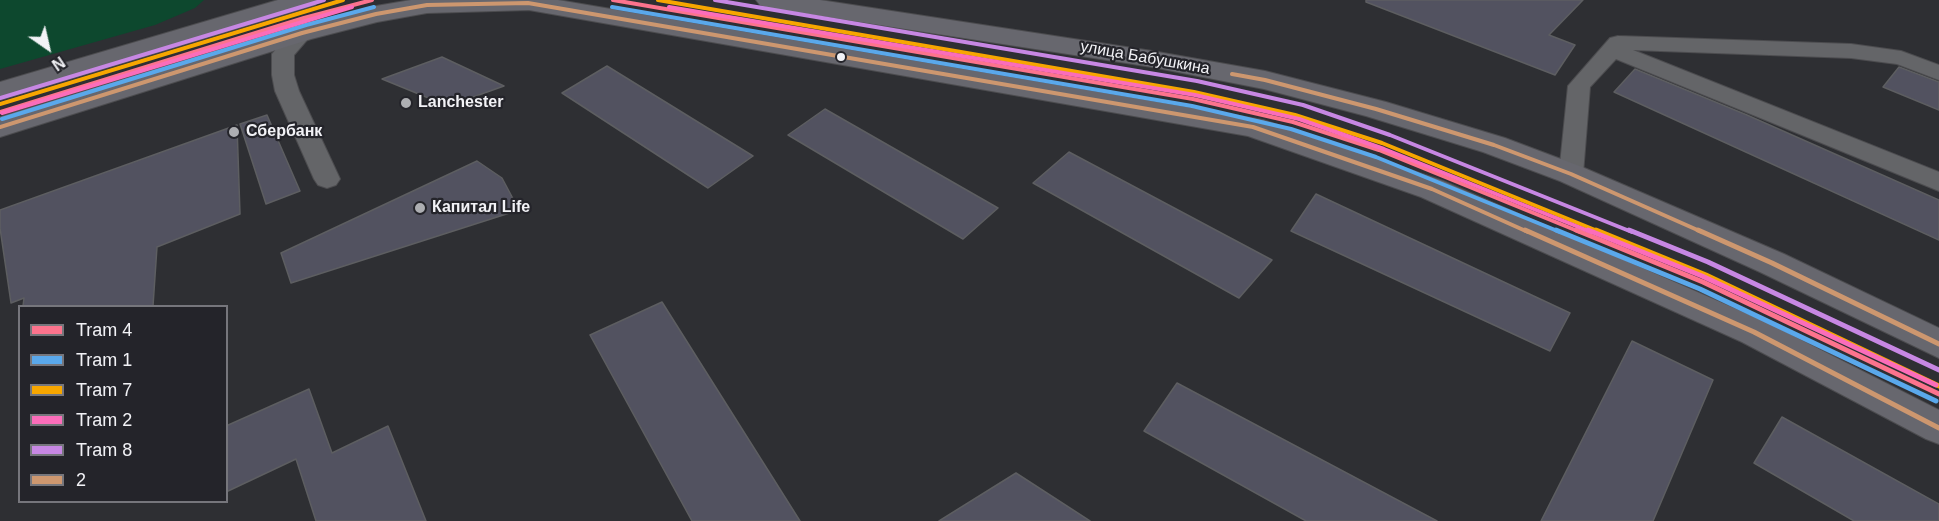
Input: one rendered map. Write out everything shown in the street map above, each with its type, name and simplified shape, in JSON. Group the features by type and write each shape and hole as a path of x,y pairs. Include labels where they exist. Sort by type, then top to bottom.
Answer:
{"main road":[{"path":"171,39 222,0"},
{"path":"0,91 306,0"},
{"path":"294,36 318,0"},
{"name":"улица Бабушкина","path":"769,0 1152,58 1265,80 1376,109 1494,146 1571,174 1772,262 1939,344"},
{"path":"0,127 294,36 376,14 428,5 521,2 1253,127 1442,194 1754,332 1939,428"}],"street":[{"path":"294,36 283,54 282,75 286,92 327,179"},
{"path":"1571,174 1579,86 1618,43 1851,51 1901,58 1939,73"},
{"path":"1613,50 1939,182"}],"green space":[{"path":"0,0 204,0 195,8 155,25 0,69"}],"building":[{"path":"1366,0 1583,0 1549,35 1575,45 1555,75 1366,2"},
{"path":"442,57 504,86 448,106 382,79"},
{"path":"607,66 753,156 708,188 562,93"},
{"path":"1899,67 1939,82 1939,110 1883,87"},
{"path":"1635,69 1747,115 1939,200 1939,240 1614,92"},
{"path":"825,109 998,208 963,239 788,135"},
{"path":"267,115 300,191 266,204 240,124"},
{"path":"237,125 240,214 157,247 153,305 23,305 24,298 11,303 0,228 0,210"},
{"path":"1069,152 1272,260 1239,298 1033,183"},
{"path":"477,161 502,178 519,210 291,283 281,253"},
{"path":"1316,194 1570,313 1550,351 1291,231"},
{"path":"662,302 800,521 692,521 590,335"},
{"path":"1632,341 1713,380 1653,521 1541,521"},
{"path":"1177,383 1437,521 1306,521 1144,431"},
{"path":"309,389 332,453 388,426 426,521 316,521 296,459 228,491 228,425"},
{"path":"1782,417 1939,504 1939,521 1854,521 1754,463"},
{"path":"1016,473 1090,521 939,521"}],"tram line":[{"name":"8","path":"0,98 324,0"},
{"name":"7","path":"0,104 343,0"},
{"name":"4","path":"0,112 304,18 372,0"},
{"name":"4","path":"613,0 1193,99 1293,122 1379,150 1703,282 1939,394"},
{"name":"7","path":"658,0 1194,92 1295,115 1382,143 1706,275 1939,386"},
{"name":"8","path":"715,0 1197,81 1303,105 1390,135 1708,262 1939,370"},
{"name":"2","path":"2,113 352,7"},
{"name":"1","path":"2,119 306,25 374,7"},
{"name":"1","path":"612,7 1192,106 1291,129 1376,157 1700,289 1936,401"},
{"name":"2","path":"669,7 1195,95 1299,119 1384,149 1702,276 1936,385"}],"transit line":[{"name":"2","path":"0,127 302,33 376,14 427,5 528,3 1253,127 1432,189 1754,332 1939,428"},
{"name":"2","path":"1232,74 1265,80 1376,109 1494,145 1571,174 1772,263 1939,344"}],"place":[{"name":"Lanchester","path":"406,103"},
{"name":"Сбербанк","path":"234,132"},
{"name":"Капитал Life","path":"420,208"}]}
